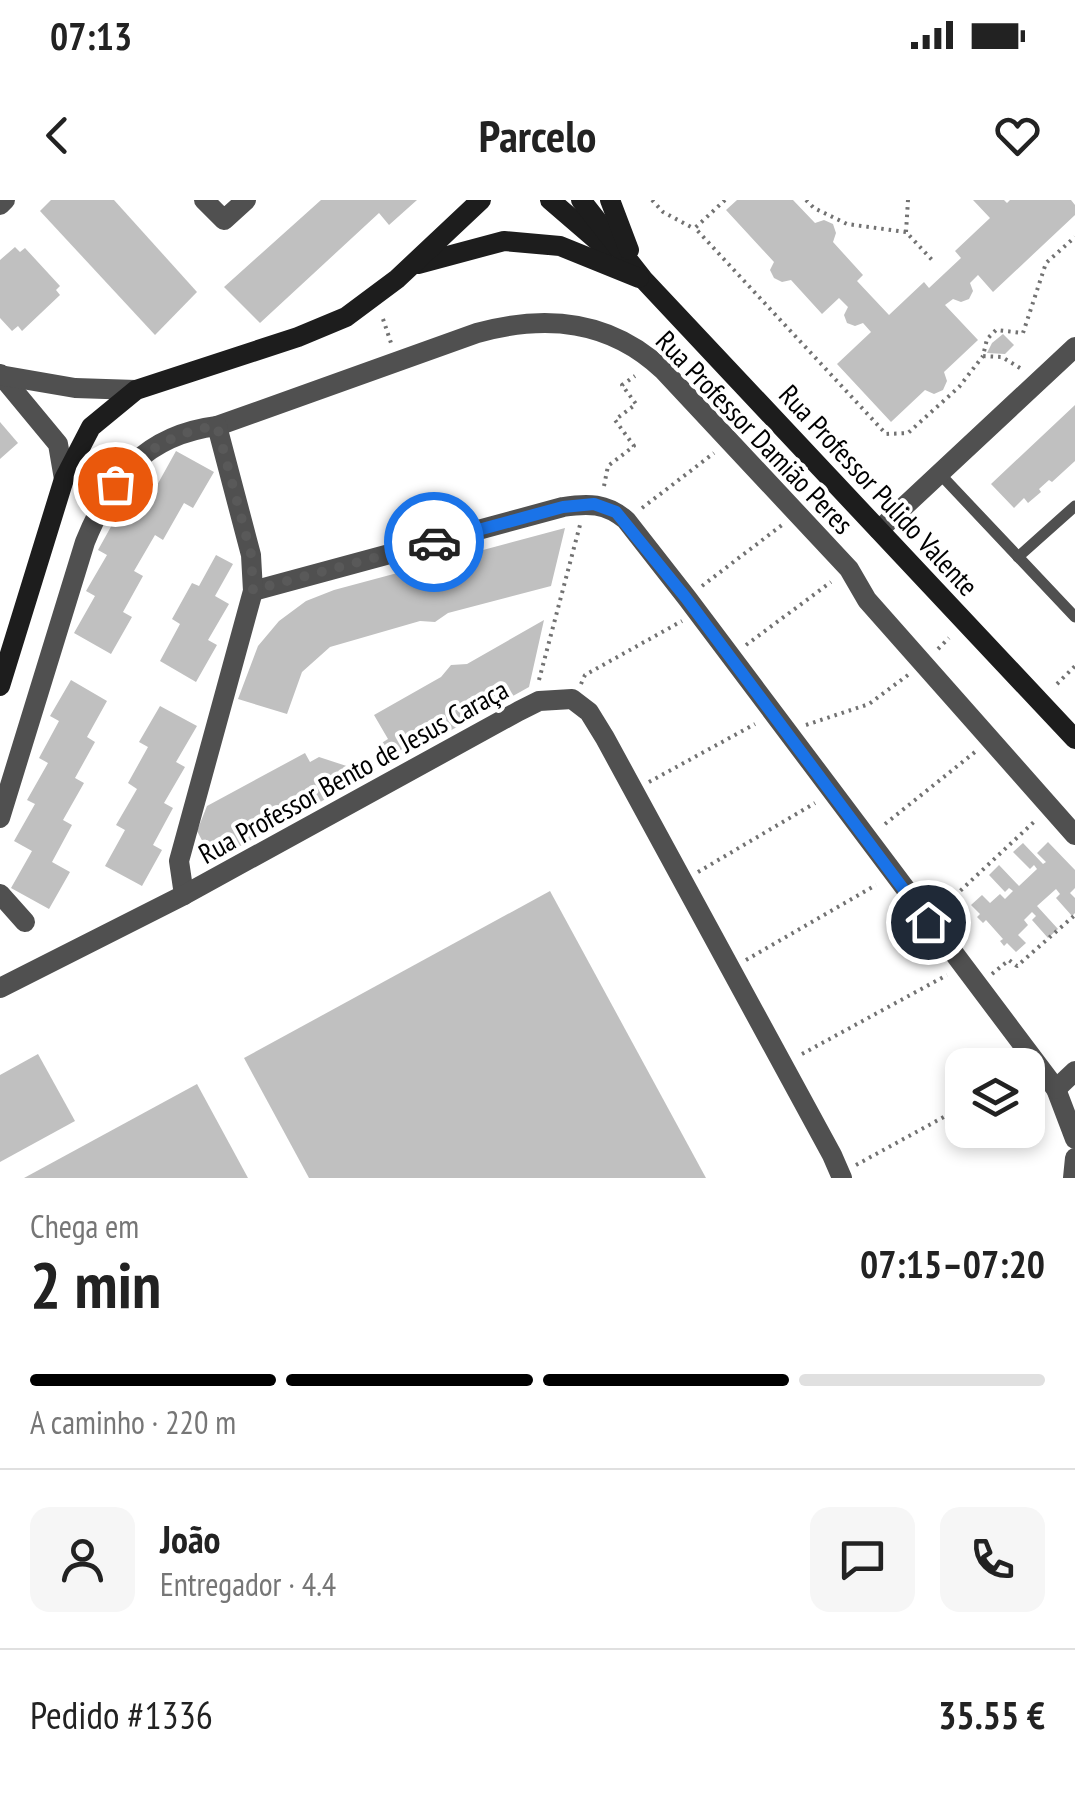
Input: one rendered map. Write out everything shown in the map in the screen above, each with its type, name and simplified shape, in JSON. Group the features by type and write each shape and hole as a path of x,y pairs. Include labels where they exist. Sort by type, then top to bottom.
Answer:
{"main road":[{"path":"0,686 64,478 91,426 136,390 319,330 369,302 482,200"},
{"name":"Rua Professor Pulido Valente","path":"550,200 642,279"},
{"name":"Rua Professor Pulido Valente","path":"581,200 642,279 1075,739"},
{"path":"610,200 642,279"},
{"path":"411,266 504,241 560,246 642,279"}],"street":[{"path":"204,200 224,220 246,200"},
{"name":"Rua Professor Damião Peres","path":"0,818 85,542 98,510 136,460 158,443 189,430 217,426 477,334 542,323 591,327 632,345 673,380 849,568 866,600 1075,835"},
{"path":"880,530 1075,347"},
{"path":"0,375 75,388 136,390"},
{"path":"0,375 58,444 64,478"},
{"path":"184,895 179,862 253,590 251,554 217,426"},
{"path":"253,590 563,507 606,506 626,520 1056,1089 1075,1140"},
{"name":"Rua Professor Bento de Jesus Caraça","path":"3,979 184,895 538,702 572,699 589,712 832,1155 847,1173"},
{"path":"0,894 25,922"},
{"path":"1056,1089 1075,1070"},
{"path":"1074,1178 1075,1158"}],"lane":[{"path":"940,474 1075,617"},
{"path":"1018,557 1075,506"}],"path":[{"path":"652,200 663,212 695,228 886,434 908,433 959,386 983,356 987,339 996,330 1023,333 1046,262 1075,236"},
{"path":"695,228 725,200"},
{"path":"806,200 846,224 906,232 933,261"},
{"path":"906,232 908,200"},
{"path":"983,356 1002,357"},
{"path":"626,520 730,441"},
{"path":"686,598 798,513"},
{"path":"730,657 849,568"},
{"path":"578,688 584,676 684,620"},
{"path":"786,731 868,704 922,664"},
{"path":"1056,684 1075,666"},
{"path":"645,784 759,722"},
{"path":"866,840 991,740"},
{"path":"694,874 819,801"},
{"path":"928,922 1050,807"},
{"path":"742,963 880,883"},
{"path":"978,987 1009,960 1016,966 1075,914"},
{"path":"793,1058 948,975"},
{"path":"847,1173 945,1116"}],"building":[{"path":"51,200 114,200 197,292 155,335 40,211"},
{"path":"321,200 417,200 389,225 379,213 260,323 224,287"},
{"path":"737,200 793,200 815,223 824,220 833,224 833,242 863,275 857,281 889,315 924,282 929,288 961,258 955,251 990,218 973,200 1071,200 1075,215 993,292 978,275 970,283 973,291 969,299 953,299 945,305 978,340 944,372 947,381 943,390 934,394 925,390 891,422 837,364 871,332 863,323 847,323 844,315 848,307 839,298 822,314 791,280 782,282 774,278 770,270 774,262 726,210"},
{"path":"15,247 20,252 25,248 60,286 56,290 60,295 22,331 18,326 12,331 0,318 0,260"},
{"path":"1003,334 1014,345 1005,354 987,353 992,343"},
{"path":"1075,405 1075,461 1052,482 1049,480 1028,503 1024,498 1014,508 991,484"},
{"path":"0,422 18,443 0,459"},
{"path":"176,451 214,472 193,508 184,503 163,540 155,535 134,571 143,576 123,612 132,617 111,654 74,633 95,596 86,591 107,555 98,550 118,514 126,519 147,482 156,487"},
{"path":"565,528 551,586 448,613 435,622 420,621 330,647 302,672 287,714 238,699 258,646 279,621 306,601"},
{"path":"216,555 233,564 215,596 229,604 208,640 217,645 196,682 160,661 180,624 172,619 192,583 199,586"},
{"path":"544,620 529,687 410,753 380,744 388,739 374,715 441,677 451,665 467,664"},
{"path":"71,680 107,701 87,737 95,742 75,778 84,783 63,820 72,825 52,862 70,872 49,909 11,888 32,851 14,841 35,804 27,800 48,763 39,758 59,721 50,716"},
{"path":"160,706 197,726 176,762 185,767 164,803 173,808 153,845 162,850 142,886 105,866 125,830 116,825 137,789 128,783 148,747 139,742"},
{"path":"305,753 310,762 319,757 371,774 213,861 197,831 207,806"},
{"path":"1048,842 1075,870 1075,888 1070,893 1075,898 1075,913 1072,916 1056,898 1060,894 1056,889 1037,906 1058,929 1048,938 1032,920 1036,916 1032,912 1024,920 1028,925 1018,935 1026,943 1016,952 1007,943 1004,946 1000,941 1003,939 986,920 983,923 977,917 980,914 971,905 982,895 990,903 1000,894 1005,899 1013,891 1009,888 1005,892 989,875 999,865 1019,886 1037,869 1034,865 1030,869 1013,852 1023,843 1043,864 1046,862 1037,853"},
{"path":"550,891 706,1178 309,1178 244,1058"},
{"path":"38,1054 75,1121 0,1162 0,1075"},
{"path":"197,1084 248,1178 24,1178"}],"way so far":[{"path":"115,484 158,443 189,430 217,426 251,554 253,590 434,542"}],"route":[{"path":"434,542 563,507 594,504 616,512 686,598 928,922"}]}
